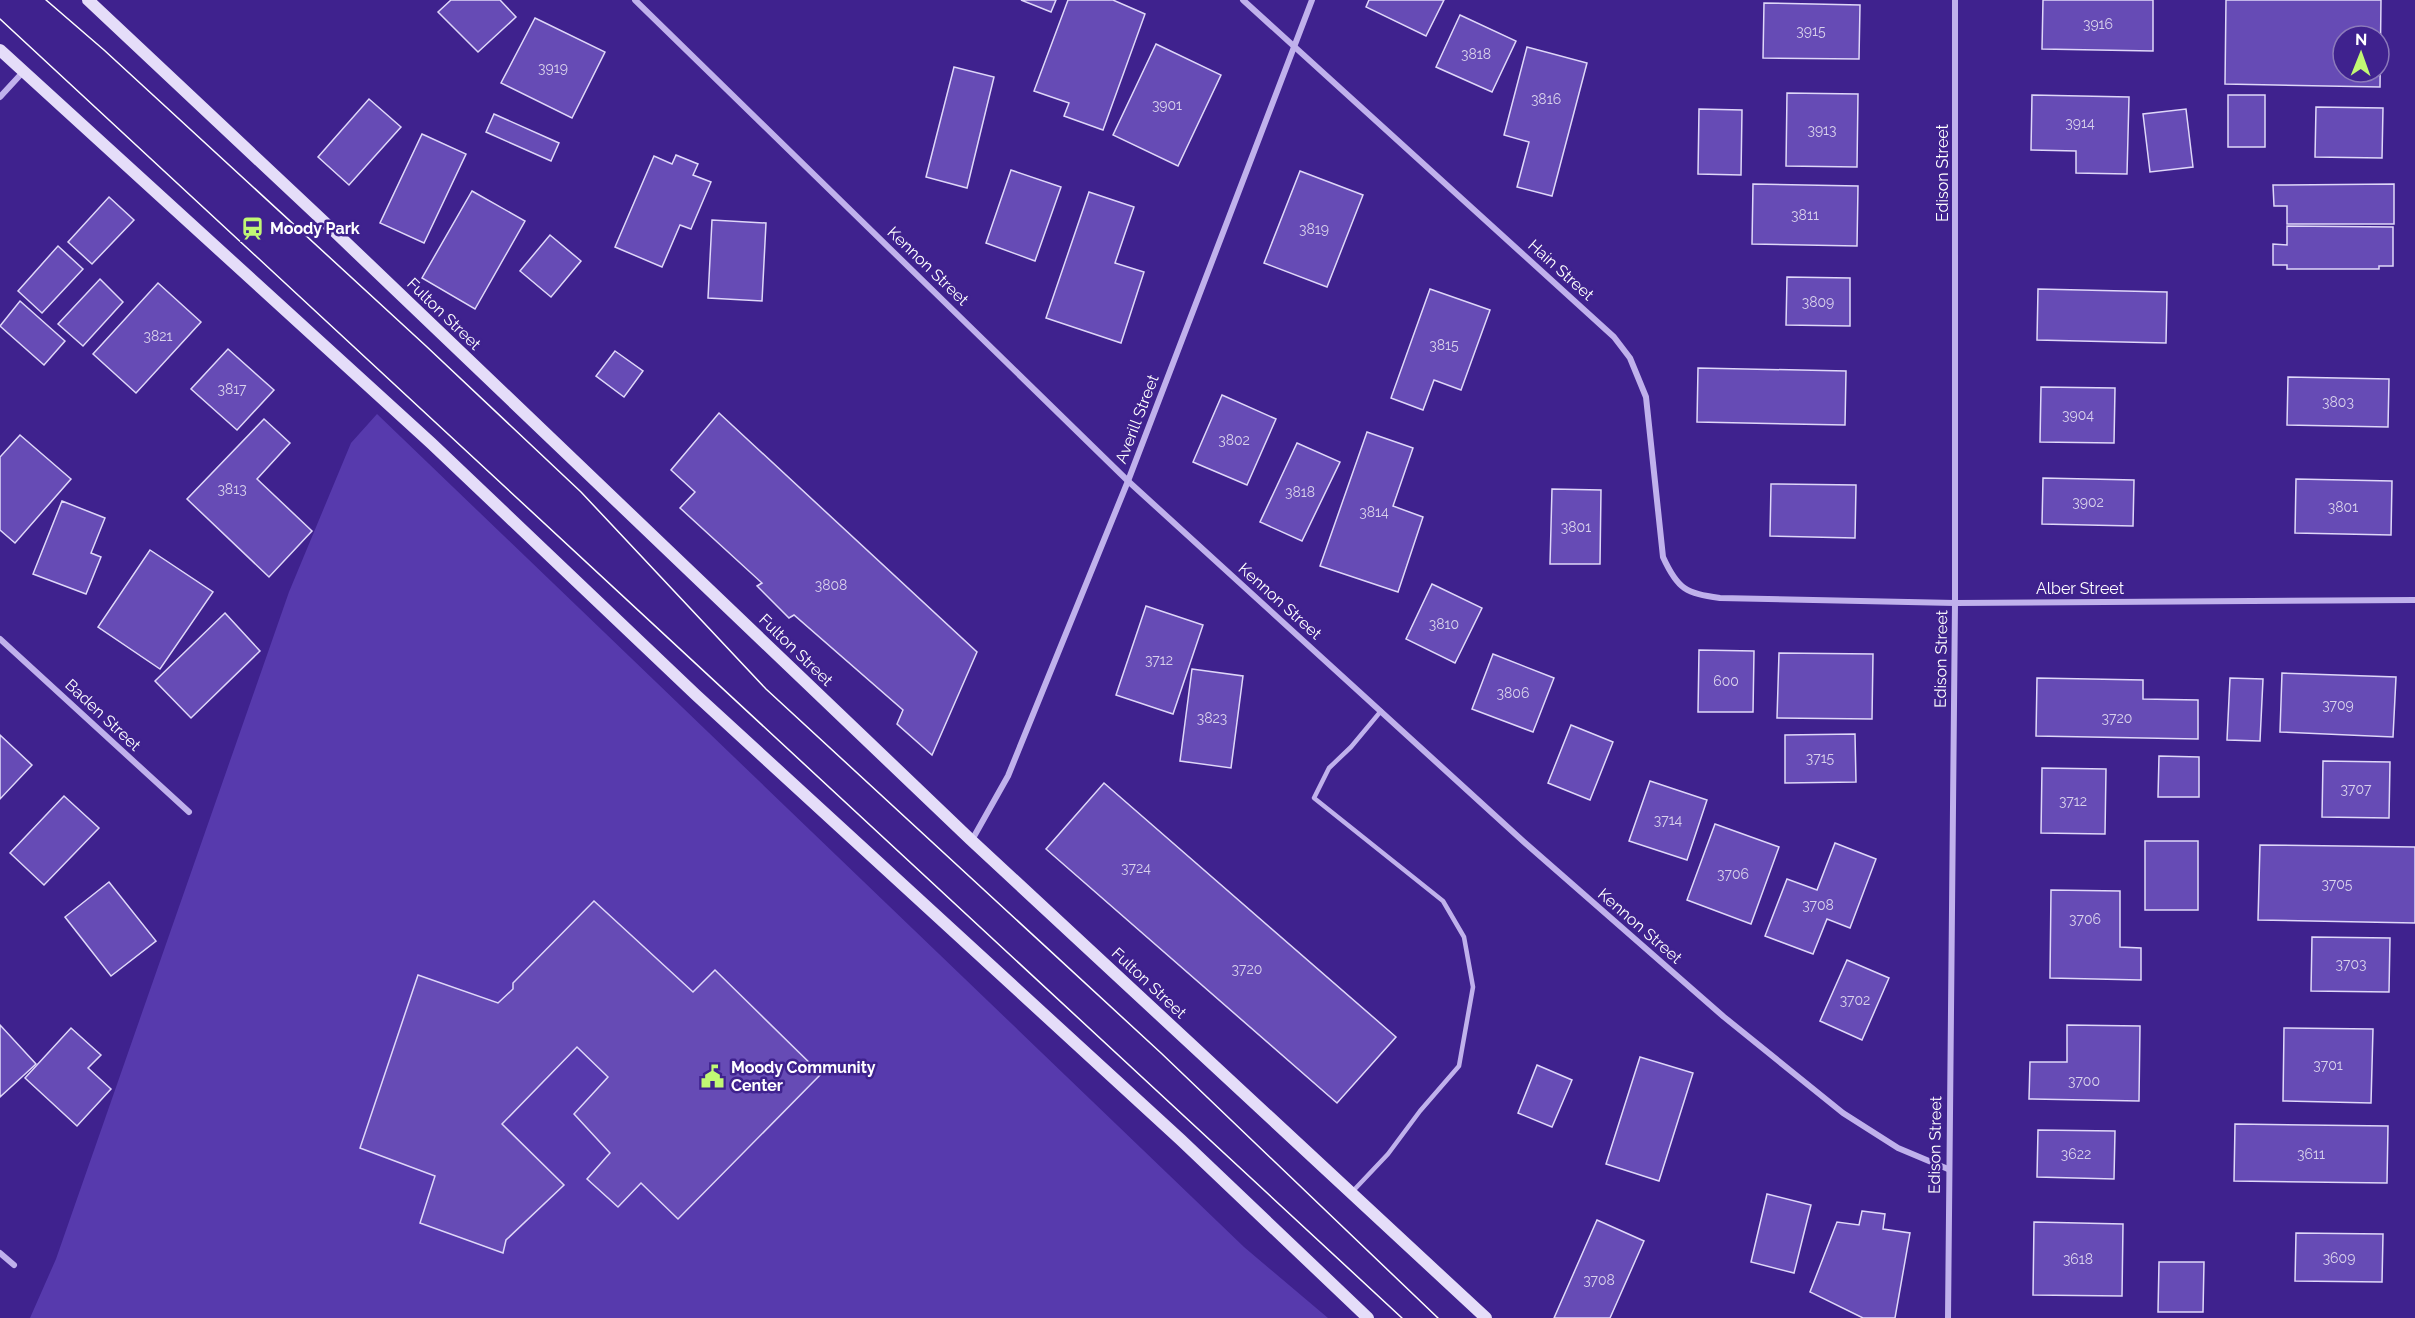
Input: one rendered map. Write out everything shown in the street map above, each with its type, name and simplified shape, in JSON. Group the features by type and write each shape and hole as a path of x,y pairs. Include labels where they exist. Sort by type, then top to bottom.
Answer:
{"main road":[{"name":"Fulton Street","path":"89,0 971,840 1486,1318"},
{"path":"0,50 431,442 696,695 1181,1140 1368,1318"}],"street":[{"name":"Kennon Street","path":"635,0 1128,481 1524,842 1724,1017 1843,1113 1898,1148 1948,1169"},
{"name":"Hain Street","path":"1243,0 1614,337 1630,358 1646,397 1663,557 1673,579 1693,594 1746,599"},
{"name":"Averill Street","path":"971,840 1008,776 1128,481 1312,0"},
{"name":"Edison Street","path":"1948,1318 1955,603 1955,0"},
{"path":"0,97 23,71"},
{"name":"Alber Street","path":"1746,599 1955,603 2415,600"},
{"name":"Baden Street","path":"0,639 189,812"},
{"path":"0,1253 14,1265"}],"lane":[{"path":"1351,1193 1388,1154 1420,1111 1459,1066 1473,987 1464,937 1443,902 1314,798 1329,768 1351,747 1381,711"}],"shaded area":[{"path":"377,414 1244,1247 1328,1318 30,1318 56,1259 289,592 351,443"}],"building":[{"path":"451,0 500,0 516,17 478,52 438,12"},
{"path":"1021,0 1056,0 1051,12"},
{"path":"1068,0 1113,0 1145,14 1103,130 1064,116 1069,103 1034,91"},
{"path":"1369,0 1444,0 1426,36 1366,7"},
{"path":"2043,0 2153,0 2153,51 2042,49"},
{"path":"2226,0 2381,0 2381,24 2331,24 2331,84 2380,84 2380,87 2225,84"},
{"path":"1764,3 1860,5 1859,59 1763,58"},
{"path":"1460,15 1516,41 1492,92 1436,67"},
{"path":"535,18 605,52 572,118 501,83"},
{"path":"1156,44 1221,75 1178,166 1113,135"},
{"path":"1527,47 1587,63 1552,196 1517,187 1529,142 1504,135"},
{"path":"954,67 994,77 967,188 926,177"},
{"path":"1787,93 1858,94 1857,167 1786,166"},
{"path":"2032,95 2129,97 2127,174 2076,173 2076,151 2031,150"},
{"path":"2228,95 2265,95 2265,147 2228,147"},
{"path":"369,99 401,127 349,185 318,157"},
{"path":"2316,107 2383,108 2382,158 2315,157"},
{"path":"1699,109 1742,110 1741,175 1698,174"},
{"path":"2186,109 2193,167 2150,172 2143,114"},
{"path":"494,114 559,143 551,161 486,132"},
{"path":"422,134 466,154 424,243 380,223"},
{"path":"676,155 698,164 693,175 711,182 691,229 680,225 662,267 615,247 654,156 672,164"},
{"path":"1011,170 1061,187 1035,261 986,243"},
{"path":"1300,171 1363,195 1327,287 1264,263"},
{"path":"1753,184 1858,186 1857,246 1752,244"},
{"path":"2394,184 2394,224 2287,224 2287,206 2274,206 2273,185"},
{"path":"472,191 525,221 475,309 422,278"},
{"path":"1089,192 1134,207 1115,263 1144,272 1121,343 1046,318"},
{"path":"109,197 134,220 92,264 68,242"},
{"path":"712,220 766,223 762,301 708,298"},
{"path":"2287,226 2393,227 2393,266 2379,266 2379,269 2287,269 2287,265 2273,265 2273,244 2287,245"},
{"path":"550,235 581,261 551,297 520,271"},
{"path":"58,246 83,269 42,313 18,291"},
{"path":"1787,277 1850,278 1850,326 1786,325"},
{"path":"100,279 123,302 83,346 58,324"},
{"path":"158,283 201,322 136,393 93,354"},
{"path":"1430,289 1490,310 1461,390 1434,380 1423,410 1391,398"},
{"path":"2038,289 2167,292 2166,343 2037,340"},
{"path":"20,301 65,341 44,365 0,326"},
{"path":"228,349 274,390 237,430 191,389"},
{"path":"615,351 643,371 624,397 596,376"},
{"path":"1698,368 1846,371 1845,425 1697,422"},
{"path":"2288,377 2389,379 2388,427 2287,425"},
{"path":"2041,387 2115,388 2114,443 2040,442"},
{"path":"1222,395 1276,419 1247,485 1193,462"},
{"path":"719,413 977,652 932,755 897,724 903,710 794,615 789,618 757,586 762,583 680,508 695,492 671,470"},
{"path":"264,419 290,443 257,479 312,531 269,577 187,499"},
{"path":"1367,432 1413,448 1393,506 1423,517 1398,592 1320,566"},
{"path":"20,435 71,479 15,543 0,530 0,457"},
{"path":"1297,443 1340,462 1302,541 1260,522"},
{"path":"2043,478 2134,480 2133,526 2042,524"},
{"path":"2296,479 2392,481 2391,535 2295,533"},
{"path":"1771,484 1856,485 1855,538 1770,536"},
{"path":"1552,489 1601,490 1600,564 1550,564"},
{"path":"62,501 105,518 91,553 101,557 86,594 33,574"},
{"path":"150,550 213,592 160,669 98,627"},
{"path":"1432,584 1482,608 1455,663 1406,639"},
{"path":"1146,606 1203,625 1173,714 1116,695"},
{"path":"225,613 260,651 191,718 155,681"},
{"path":"1699,650 1754,651 1753,712 1698,712"},
{"path":"1779,653 1873,654 1872,719 1777,718"},
{"path":"1493,654 1554,678 1533,732 1472,709"},
{"path":"1192,669 1243,676 1231,768 1180,761"},
{"path":"2282,673 2396,677 2393,737 2280,732"},
{"path":"2037,678 2143,680 2143,699 2198,700 2198,739 2036,736"},
{"path":"2230,678 2263,679 2260,741 2227,740"},
{"path":"1571,725 1613,742 1590,800 1548,783"},
{"path":"1855,734 1856,782 1785,783 1785,735"},
{"path":"0,735 32,765 0,799"},
{"path":"2159,756 2199,757 2199,797 2158,797"},
{"path":"2323,761 2390,762 2389,818 2322,817"},
{"path":"2042,768 2106,769 2105,834 2041,833"},
{"path":"1650,781 1707,800 1687,860 1629,841"},
{"path":"1104,783 1396,1037 1337,1103 1046,849"},
{"path":"64,796 99,828 44,885 10,853"},
{"path":"1715,824 1779,847 1751,924 1687,900"},
{"path":"2145,841 2198,841 2198,910 2145,910"},
{"path":"1835,843 1876,859 1850,928 1827,919 1813,954 1765,936 1787,879 1817,890"},
{"path":"2260,845 2415,847 2415,923 2258,920"},
{"path":"109,882 156,941 111,976 65,917"},
{"path":"2051,890 2120,891 2120,947 2141,948 2141,980 2050,978"},
{"name":"Moody Community Center","path":"594,901 693,992 715,970 821,1074 678,1219 641,1183 618,1207 587,1179 610,1153 574,1114 608,1077 577,1047 502,1124 564,1185 506,1240 503,1253 420,1223 435,1176 360,1148 418,975 498,1003 513,989 513,983"},
{"path":"2312,937 2390,938 2389,992 2311,991"},
{"path":"1847,960 1889,978 1862,1040 1820,1021"},
{"path":"0,1025 36,1064 0,1097"},
{"path":"2067,1025 2140,1026 2139,1101 2029,1099 2030,1062 2067,1062"},
{"path":"71,1028 101,1055 88,1068 111,1089 77,1126 25,1078"},
{"path":"2284,1028 2373,1029 2371,1103 2283,1101"},
{"path":"1640,1057 1693,1073 1659,1181 1606,1164"},
{"path":"1537,1065 1572,1080 1552,1127 1518,1113"},
{"path":"2235,1124 2388,1126 2387,1183 2234,1181"},
{"path":"2038,1130 2115,1131 2114,1179 2037,1177"},
{"path":"1767,1194 1811,1205 1794,1273 1751,1262"},
{"path":"1862,1211 1885,1214 1883,1229 1910,1233 1895,1318 1863,1318 1810,1292 1837,1222 1859,1225"},
{"path":"1597,1220 1644,1241 1610,1318 1554,1318"},
{"path":"2034,1222 2123,1224 2122,1296 2033,1295"},
{"path":"2296,1233 2383,1234 2382,1282 2295,1281"},
{"path":"2159,1262 2204,1262 2203,1312 2158,1312"}],"tram line":[{"path":"46,0 104,50 426,346 581,492 766,689 1161,1053 1438,1318"},
{"path":"0,19 1402,1318"}],"place":[{"name":"Moody Park","path":"252,228"},
{"name":"Moody Community Center","path":"713,1076"}]}
